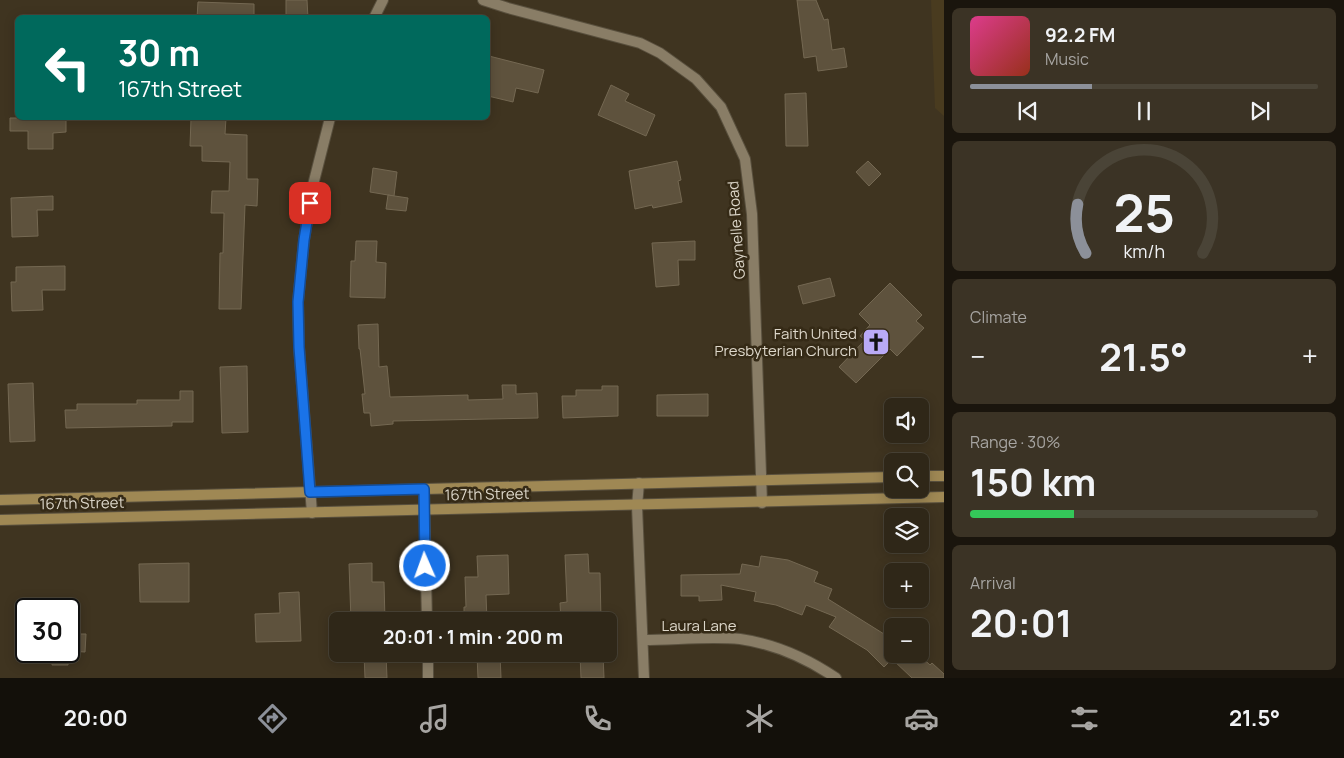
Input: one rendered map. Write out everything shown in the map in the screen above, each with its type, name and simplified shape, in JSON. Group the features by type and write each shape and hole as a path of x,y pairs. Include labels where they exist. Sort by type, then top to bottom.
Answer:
{"main road":[{"path":"929,476 944,476"},
{"name":"167th Street","path":"0,500 884,477"},
{"name":"167th Street","path":"0,520 762,503 944,497"}],"street":[{"path":"376,15 383,0"},
{"name":"Gaynelle Road","path":"483,0 640,43 660,53 696,79 721,107 745,160 752,214 762,503"},
{"path":"312,513 299,347 298,302 304,240 313,185 329,120"},
{"path":"639,483 637,506 644,678"},
{"path":"424,489 427,612"},
{"name":"Laura Lane","path":"643,640 720,638 748,641 789,652 812,662 836,678"},
{"path":"428,662 428,678"}],"shaded area":[{"path":"931,0 944,0 944,116 935,108"}],"building":[{"path":"286,0 307,0 308,15 286,15"},
{"path":"797,0 816,0 824,20 828,19 832,50 844,48 847,67 818,71 816,56 804,58"},
{"path":"198,2 254,4 254,15 197,15"},
{"path":"490,56 544,70 538,93 516,88 513,102 490,96"},
{"path":"611,85 629,94 625,101 655,115 646,136 598,115"},
{"path":"806,93 808,146 786,146 785,94"},
{"path":"10,118 15,118 15,120 66,120 66,132 53,133 53,149 28,149 28,131 10,131"},
{"path":"191,120 226,120 225,134 247,135 247,179 258,179 257,206 245,205 241,309 219,309 220,253 223,253 224,213 211,213 212,191 229,191 230,162 202,161 202,146 190,146"},
{"path":"677,161 681,180 678,181 682,202 653,208 652,205 635,209 629,171"},
{"path":"868,161 881,174 869,186 856,172"},
{"path":"373,168 397,172 394,196 370,192"},
{"path":"388,195 408,198 406,211 386,209"},
{"path":"53,196 53,210 37,210 38,236 12,237 11,198"},
{"path":"356,241 377,241 376,262 386,263 385,298 350,297 351,261 355,261"},
{"path":"695,241 695,260 678,260 679,285 656,287 652,243"},
{"path":"65,266 65,290 42,290 43,310 12,311 11,282 16,282 16,267"},
{"path":"830,278 835,296 803,304 798,286"},
{"path":"890,283 922,315 916,321 924,328 897,356 890,349 856,383 839,367 865,340 860,336 870,325 859,314"},
{"path":"378,324 379,367 387,366 390,397 468,395 468,400 503,399 502,385 516,385 516,394 537,393 538,418 393,421 393,424 371,426 370,413 364,413 362,394 365,394 358,325"},
{"path":"247,366 248,432 222,433 220,367"},
{"path":"33,383 35,441 10,442 8,384"},
{"path":"602,386 618,386 618,416 563,418 562,396 576,396 576,390 602,390"},
{"path":"180,391 193,391 193,422 172,422 172,426 66,428 65,410 77,410 77,404 137,404 137,400 180,400"},
{"path":"708,394 708,416 657,416 657,395"},
{"path":"588,554 589,573 600,573 601,612 560,612 560,603 567,602 565,555"},
{"path":"508,555 509,594 486,595 487,612 464,612 464,607 466,607 465,577 478,577 477,556"},
{"path":"761,556 788,560 818,572 814,582 832,589 828,599 884,634 884,663 888,663 884,667 867,650 829,627 836,617 806,605 802,615 776,605 754,601 756,592 721,585 722,600 699,601 699,596 681,596 681,575 740,574 742,564 759,567"},
{"path":"189,563 189,602 140,602 139,564"},
{"path":"372,563 372,582 384,582 385,612 351,612 349,564"},
{"path":"299,592 301,641 256,642 255,614 280,613 279,593"},
{"path":"80,634 86,634 85,652 80,652"},
{"path":"364,662 386,662 387,678 365,678"},
{"path":"477,662 500,662 501,678 478,678"},
{"path":"580,662 603,662 604,678 581,678"},
{"path":"52,663 68,663 68,665 52,665"},
{"path":"896,663 928,663 930,665 932,663 944,674 944,678 912,678"}],"place":[{"name":"Faith United Presbyterian Church","path":"876,342"}],"route":[{"path":"310,203 304,240 298,302 299,347 310,492 424,489 425,566"}]}
